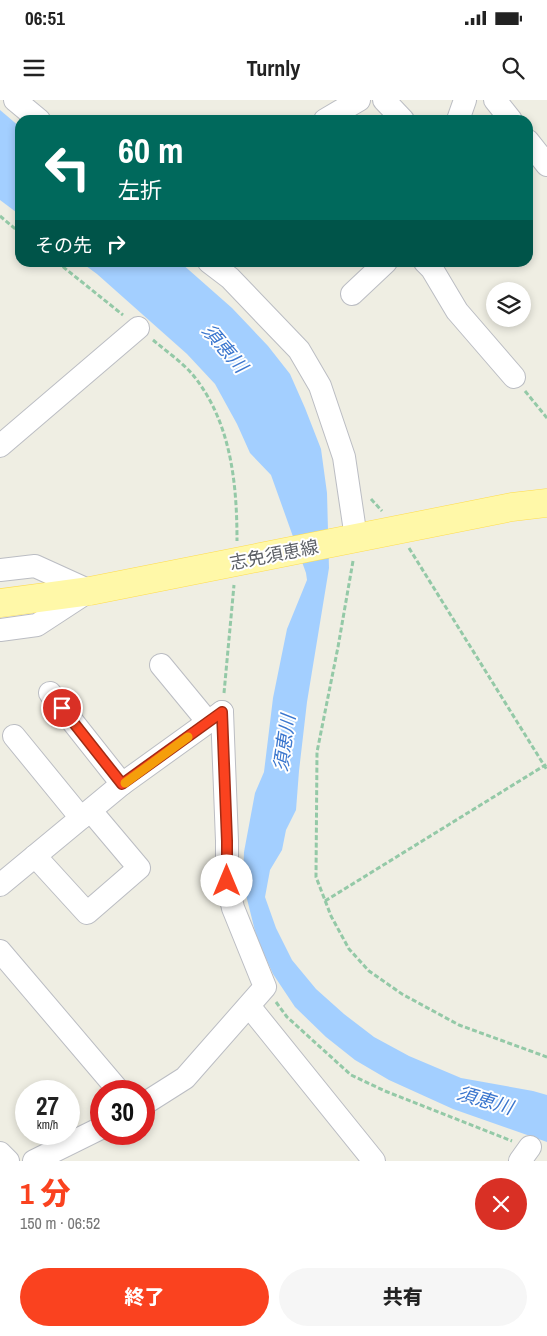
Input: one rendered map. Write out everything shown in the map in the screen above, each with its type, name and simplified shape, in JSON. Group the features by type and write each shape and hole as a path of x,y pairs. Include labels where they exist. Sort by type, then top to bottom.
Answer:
{"main road":[{"name":"志免須恵線","path":"0,603 90,591 512,507 547,502"}],"street":[{"path":"15,100 32,115"},
{"path":"328,111 359,100"},
{"path":"384,100 398,115"},
{"path":"460,115 465,100"},
{"path":"495,100 507,115"},
{"path":"533,147 547,165"},
{"path":"216,267 230,278 299,350 320,386 344,457 356,538"},
{"path":"352,294 381,267"},
{"path":"430,267 457,311 514,377"},
{"path":"0,446 138,328"},
{"path":"0,570 35,566 90,591"},
{"path":"0,630 37,626 90,591"},
{"path":"155,1097 186,1078 266,987 233,908 227,881 227,841 215,717 162,665"},
{"path":"50,693 122,784"},
{"path":"2,878 88,818 122,784 215,717"},
{"path":"14,736 88,818 140,868 87,913 35,856"},
{"path":"0,951 110,1080"},
{"path":"249,1006 374,1161"},
{"path":"34,1161 90,1133"},
{"path":"0,1153 8,1161"}],"path":[{"path":"0,216 15,228"},
{"path":"63,267 192,375 214,408 231,455 245,561 215,717"},
{"path":"514,377 547,418"},
{"path":"366,494 398,530 546,765 547,770"},
{"path":"356,538 318,752 316,877 330,916 350,949 369,971 402,994 459,1025 547,1057"},
{"path":"325,901 546,765"},
{"path":"266,987 287,1017 352,1075 525,1154"}],"water":[{"path":"0,110 15,123 15,211 0,200"},
{"name":"須恵川","path":"87,267 186,267 232,308 268,346 290,374 321,449 327,493 329,568 307,702 296,810 286,830 282,850 270,870 265,897 276,928 292,960 316,989 344,1014 374,1037 409,1056 461,1078 547,1095 547,1142 453,1109 389,1080 355,1060 326,1037 295,1007 273,974 257,939 247,899 243,874 244,852 255,793 264,772 273,698 287,629 307,580 306,573 271,475 250,453 237,424 215,384 187,354"}],"slow traffic":[{"path":"125,783 188,737"}],"route":[{"path":"62,708 122,784 222,712 227,881"}]}
